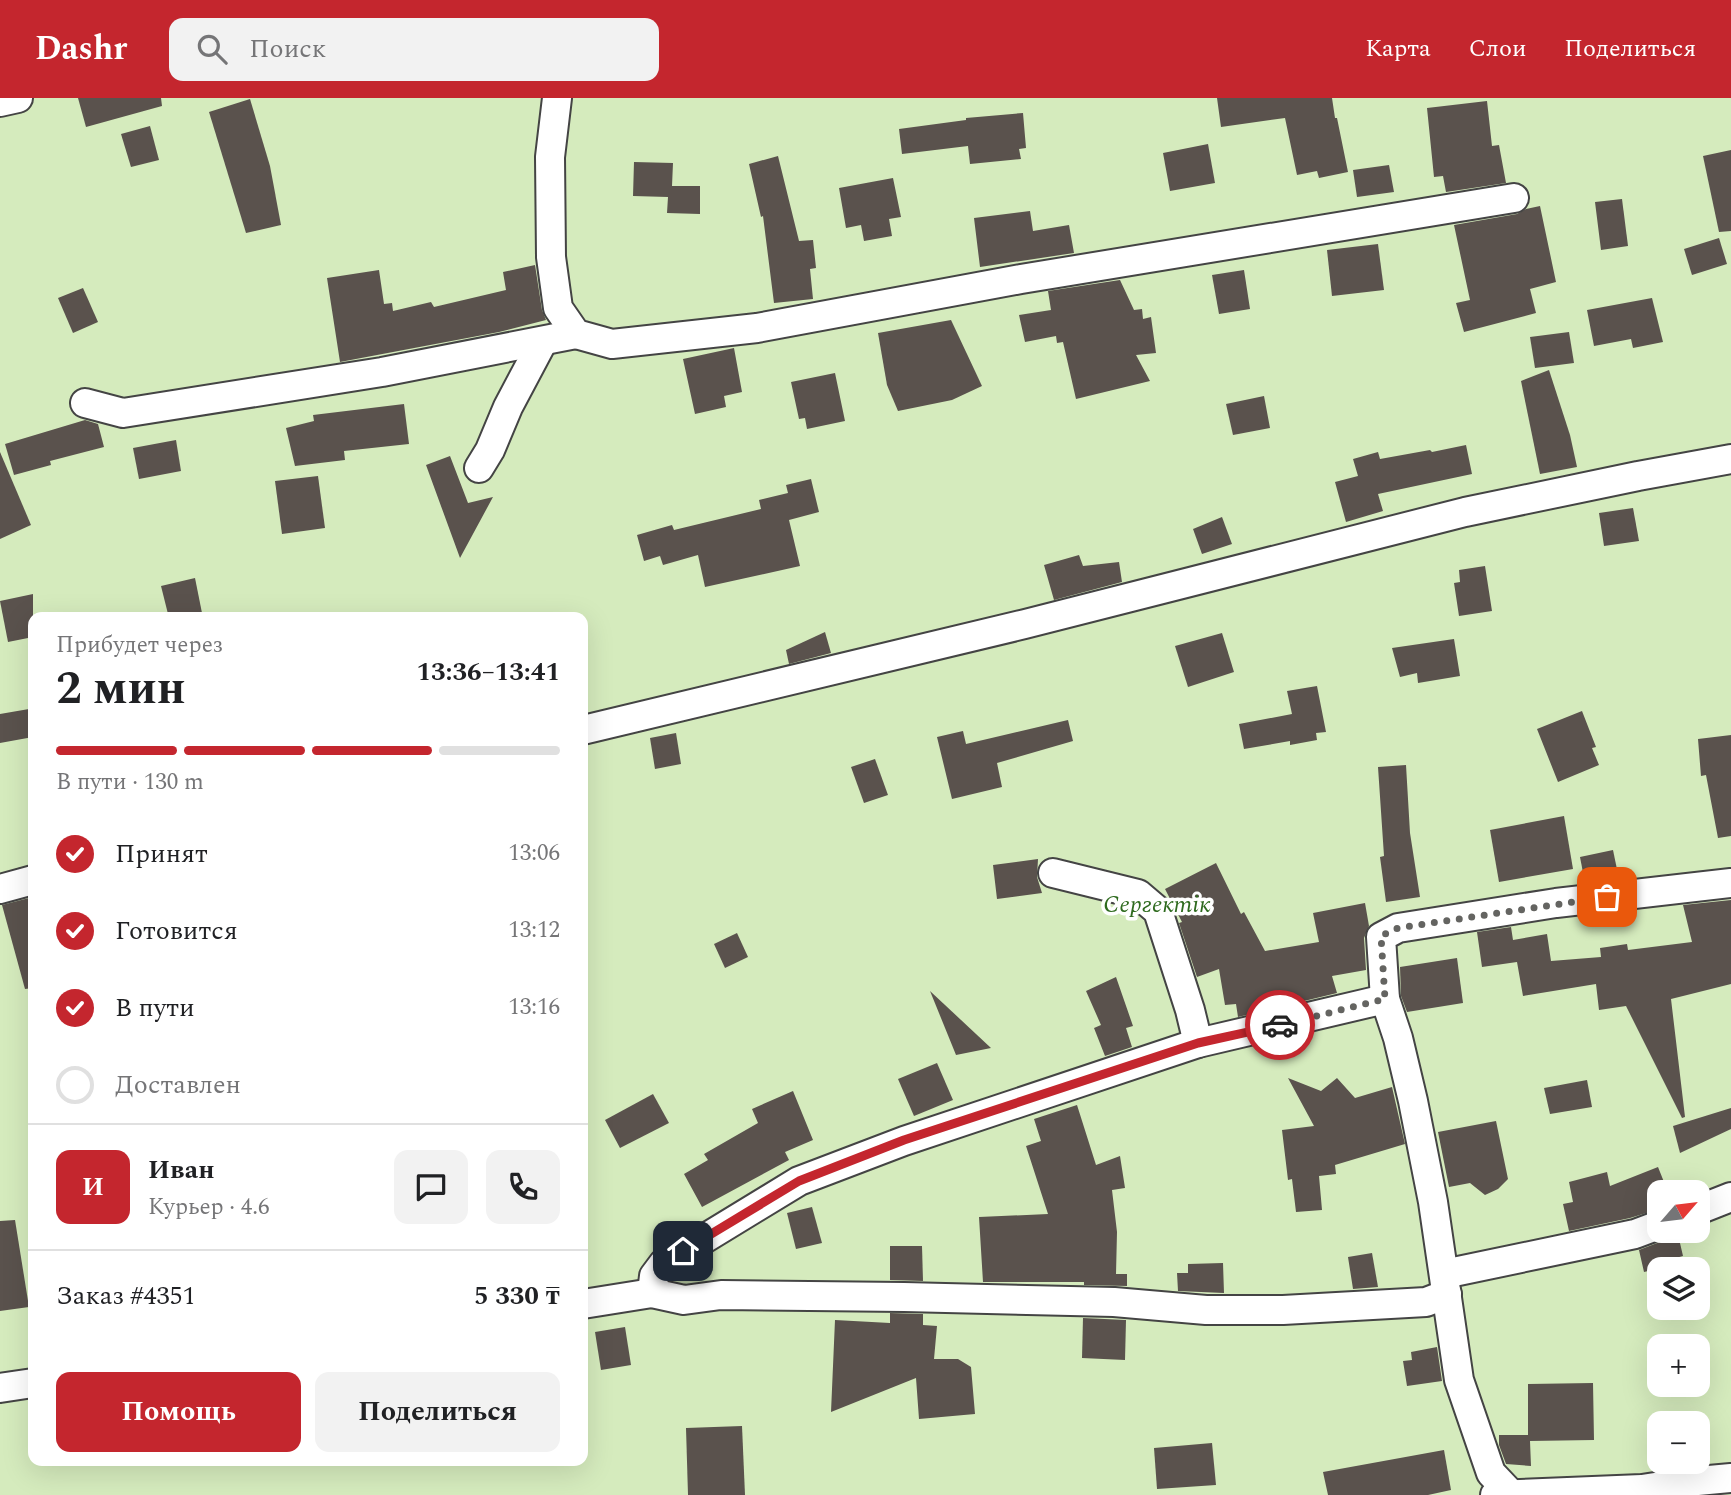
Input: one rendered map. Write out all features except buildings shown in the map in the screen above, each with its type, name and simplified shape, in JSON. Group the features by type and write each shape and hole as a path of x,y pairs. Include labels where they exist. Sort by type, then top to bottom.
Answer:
{"street":[{"path":"0,102 18,98"},
{"path":"557,98 550,157 551,257 558,308 576,334"},
{"path":"85,403 122,413 382,372 576,334 612,344 757,327 1021,279 1514,198"},
{"path":"479,468 543,341"},
{"path":"588,729 1079,611 1465,512 1638,475 1731,459"},
{"path":"1053,873 1138,894 1158,911 1198,1043"},
{"path":"0,889 28,881"},
{"path":"1731,883 1556,903 1398,928 1381,936 1385,999 1398,1038 1413,1101 1433,1202 1459,1380 1491,1473 1502,1494 1642,1489 1731,1478"},
{"path":"652,1293 654,1276 663,1264 799,1181 904,1140 1198,1043 1385,999"},
{"path":"1710,1205 1731,1197"},
{"path":"588,1303 652,1293 684,1300 721,1295 904,1297 1114,1303 1206,1310 1283,1310 1426,1301 1445,1284 1647,1230"},
{"path":"0,1388 28,1384"}],"green space":[{"name":"Сергектік","path":"0,98 1731,98 1731,1495 0,1495"}],"way so far":[{"path":"1280,1025 1385,999 1381,936 1398,928 1607,897"}],"route":[{"path":"683,1251 799,1181 904,1140 1198,1043 1280,1025"}]}
